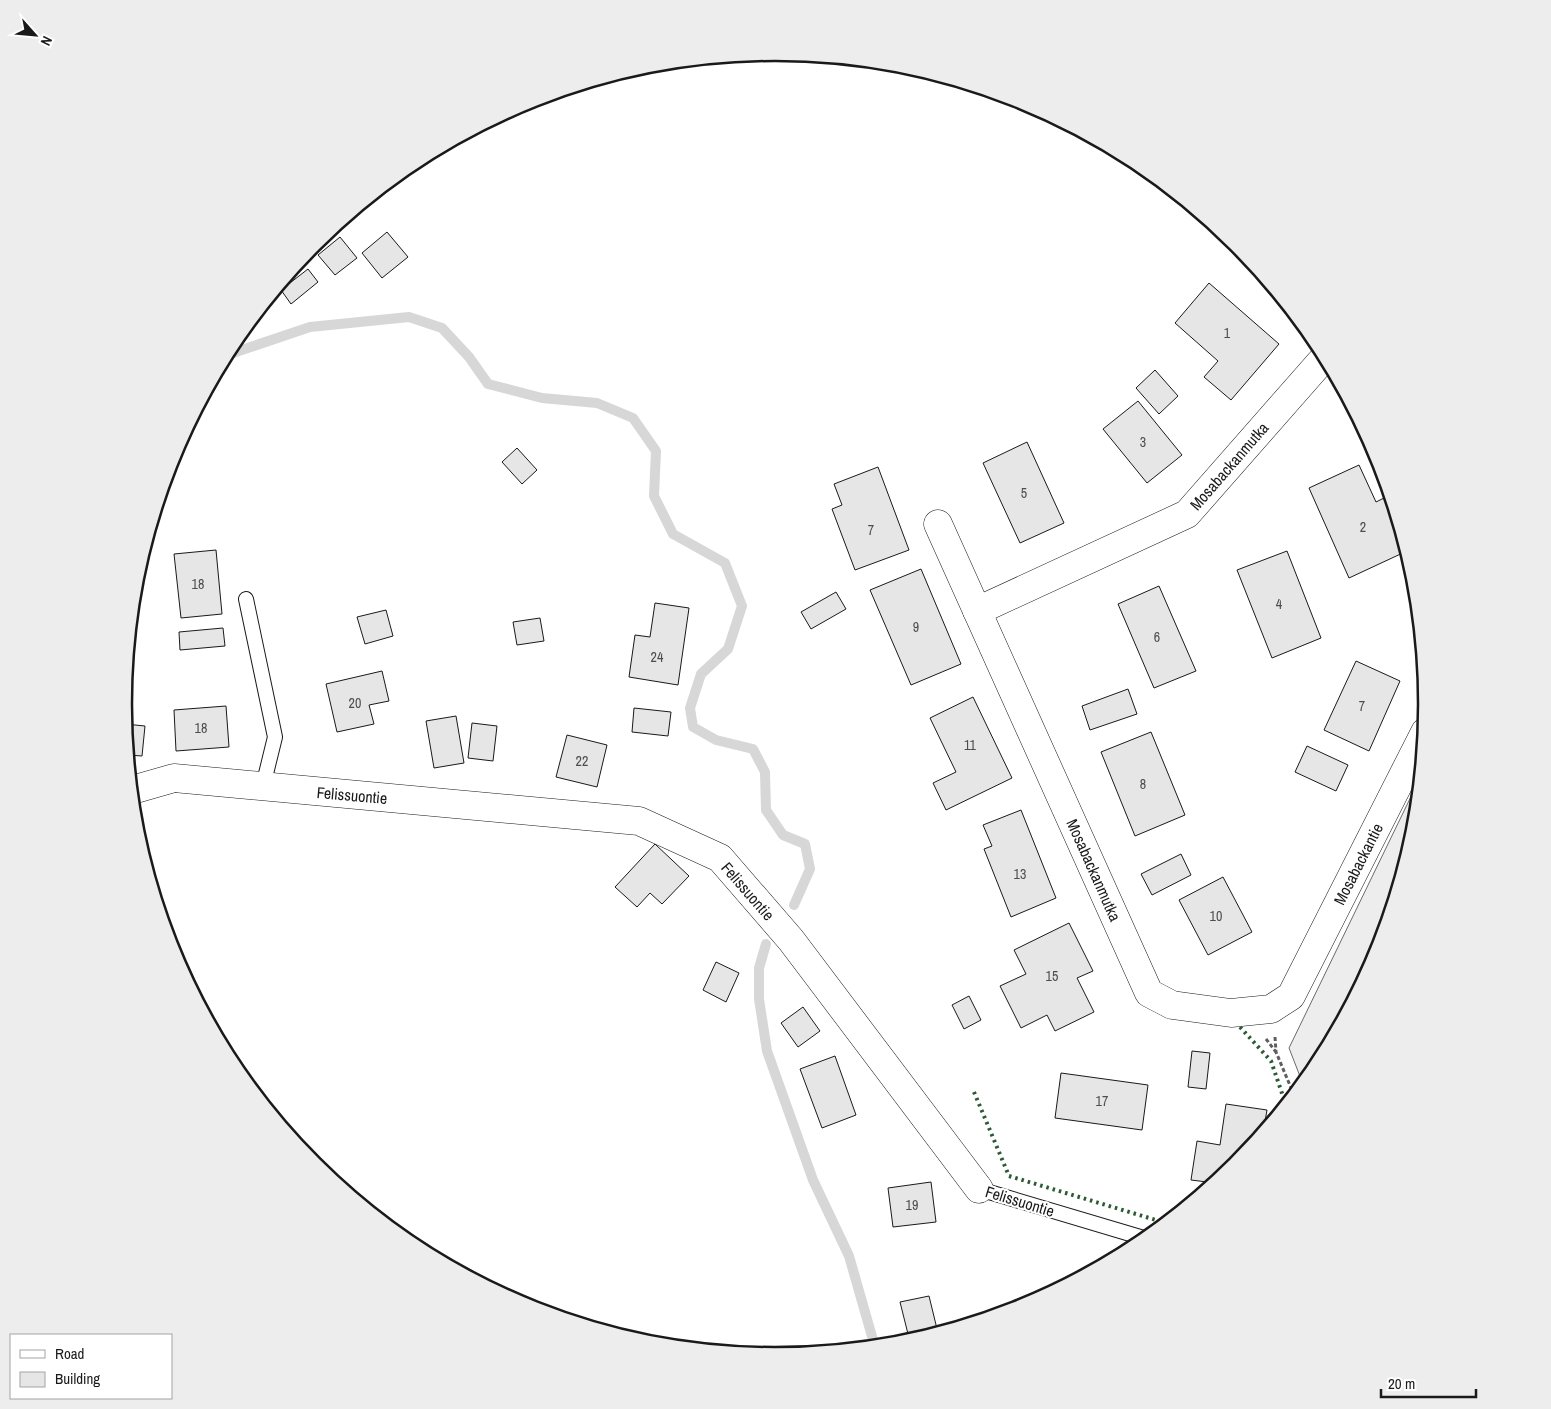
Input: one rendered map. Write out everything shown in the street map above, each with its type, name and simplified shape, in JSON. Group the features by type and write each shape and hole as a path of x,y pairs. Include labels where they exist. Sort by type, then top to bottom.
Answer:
{"street":[{"name":"Mosabackanmutka","path":"977,611 1187,514 1320,363"},
{"name":"Mosabackanmutka","path":"938,524 1149,993 1172,1005 1231,1013 1281,1003"},
{"name":"Mosabackantie","path":"1281,1003 1417,747"},
{"name":"Felissuontie","path":"138,788 174,778 639,821 720,858 791,940 979,1189"}],"lane":[{"path":"246,599 275,737 263,786"},
{"name":"Felissuontie","path":"979,1189 1137,1236"}],"path":[{"path":"1281,1003 1276,1052 1291,1089"}],"shaded area":[{"path":"1412,795 1397,871 1385,911 1370,951 1352,989 1333,1026 1300,1076 1289,1048"}],"building":[{"path":"387,232 408,257 382,278 362,253"},
{"path":"340,237 357,258 335,275 318,255"},
{"path":"308,269 318,282 291,304 282,292 289,284"},
{"path":"1209,283 1279,344 1231,400 1204,377 1218,361 1175,323"},
{"path":"1155,370 1178,396 1159,414 1136,388"},
{"path":"1138,401 1182,455 1147,483 1103,429"},
{"path":"1027,442 1064,523 1020,543 983,463"},
{"path":"517,448 537,470 522,484 502,462"},
{"path":"1359,465 1376,502 1385,498 1401,554 1349,578 1309,488"},
{"path":"878,467 909,550 855,570 832,509 842,505 834,484"},
{"path":"216,550 222,614 181,618 174,554"},
{"path":"1287,551 1321,638 1272,658 1237,570"},
{"path":"921,569 961,664 911,685 870,590"},
{"path":"1159,586 1196,671 1154,688 1118,604"},
{"path":"836,592 846,609 811,629 801,612"},
{"path":"655,603 689,608 678,685 629,677 635,635 650,637"},
{"path":"386,610 393,636 365,644 357,617"},
{"path":"540,618 544,641 517,645 513,622"},
{"path":"223,628 225,646 180,650 179,632"},
{"path":"1356,661 1400,681 1369,751 1324,730"},
{"path":"382,671 389,701 369,705 374,724 337,732 326,684"},
{"path":"1128,689 1137,714 1090,730 1082,706"},
{"path":"973,697 1012,778 946,810 933,783 956,772 930,718"},
{"path":"226,706 229,747 176,751 174,710"},
{"path":"634,708 671,712 668,736 632,732"},
{"path":"456,716 464,763 434,768 426,721"},
{"path":"472,723 497,726 493,761 468,758"},
{"path":"133,725 145,726 142,756 135,755"},
{"path":"1151,732 1185,815 1135,836 1101,752"},
{"path":"567,735 607,745 597,787 556,777"},
{"path":"1307,746 1348,765 1336,791 1295,772"},
{"path":"1021,810 1056,898 1011,917 984,849 992,846 983,825"},
{"path":"655,844 689,876 662,904 650,893 637,907 615,887"},
{"path":"1181,854 1191,875 1152,895 1141,874"},
{"path":"1223,877 1252,932 1208,955 1179,900"},
{"path":"1069,923 1093,971 1077,978 1094,1012 1055,1031 1047,1015 1021,1028 1000,986 1026,974 1014,950"},
{"path":"716,962 739,973 726,1002 703,990"},
{"path":"969,996 981,1020 964,1029 952,1005"},
{"path":"803,1007 820,1031 798,1047 781,1023"},
{"path":"1192,1051 1210,1053 1206,1089 1188,1087"},
{"path":"835,1056 856,1115 822,1128 800,1069"},
{"path":"1061,1073 1148,1085 1142,1130 1055,1118"},
{"path":"1226,1104 1267,1110 1265,1122 1259,1129 1206,1182 1191,1180 1197,1141 1220,1145"},
{"path":"931,1182 936,1222 893,1227 888,1188"},
{"path":"929,1296 937,1327 908,1333 900,1302"}],"waterway":[{"path":"238,351 310,327 409,317 442,328 469,357 488,384 542,398 597,403 633,418 656,451 654,496 673,534 725,563 742,606 728,649 701,674 690,708 693,727 716,740 753,749 765,772 766,810 783,835 805,844 810,869 794,905"},
{"path":"766,944 759,968 759,999 767,1051 813,1180 849,1256 873,1340"}],"hedge":[{"path":"1240,1027 1271,1061 1284,1099"},
{"path":"974,1092 1009,1176 1159,1221"}]}
